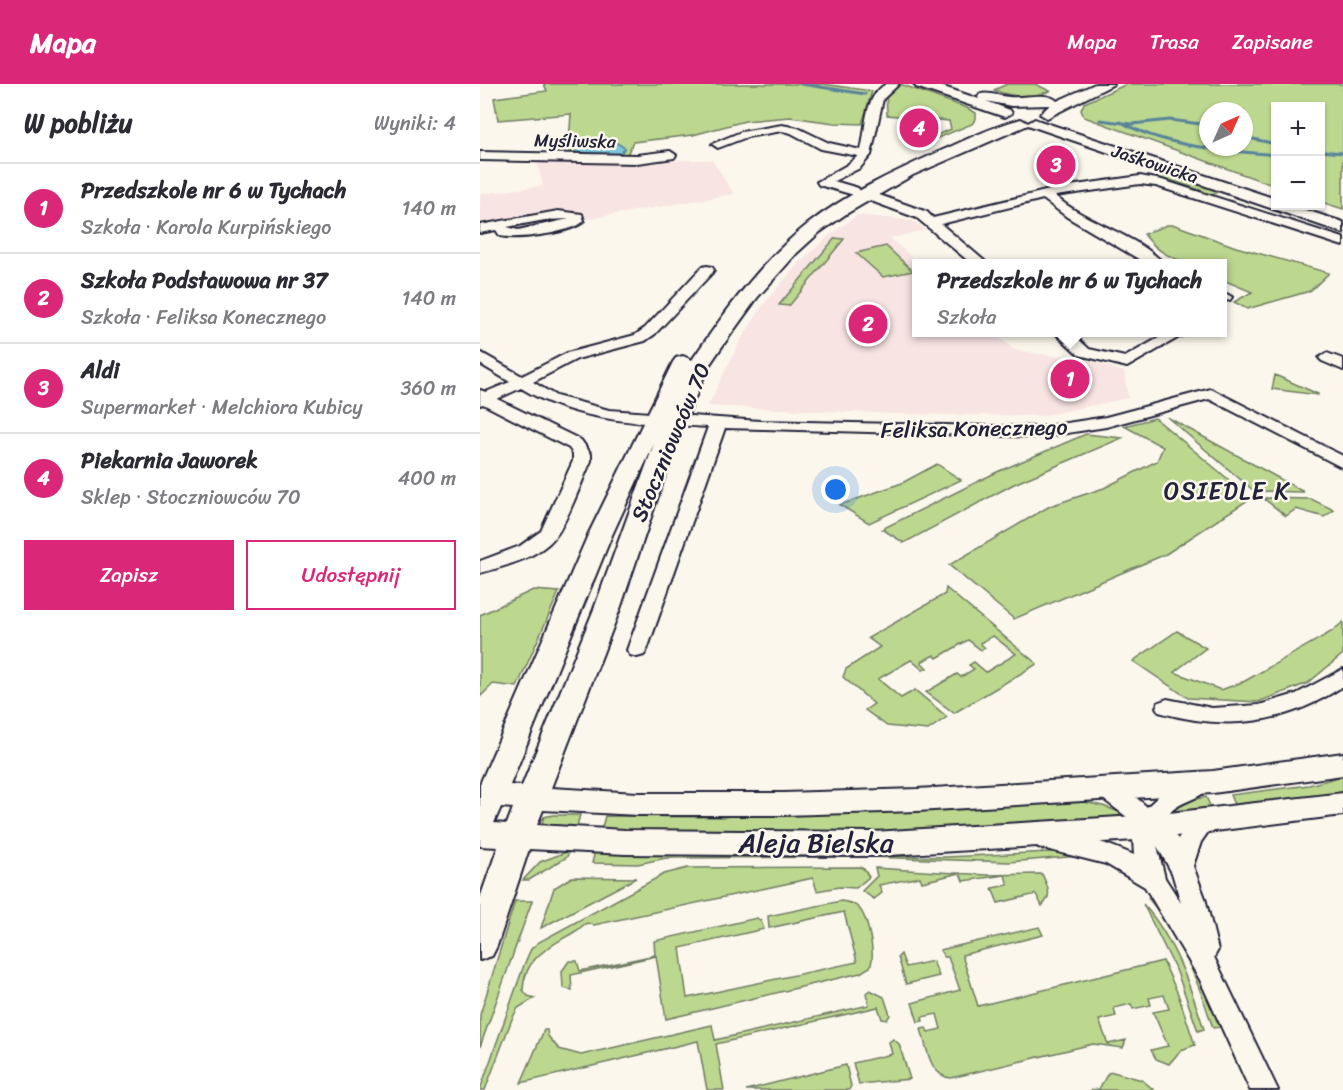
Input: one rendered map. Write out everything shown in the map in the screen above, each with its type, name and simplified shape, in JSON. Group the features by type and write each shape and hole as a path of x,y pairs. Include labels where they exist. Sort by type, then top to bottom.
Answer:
{"street":[{"path":"894,84 880,93 870,120 868,145 861,162 823,183 861,193 922,215 975,259"},
{"name":"Jaśkowicka","path":"921,84 958,97 1032,113 1069,135 1271,203"},
{"name":"Jaśkowicka","path":"944,84 1271,196"},
{"name":"Stoczniowców 70","path":"1032,113 1092,84"},
{"name":"Stoczniowców 70","path":"483,804 600,535 665,419 698,367 750,294 790,249 814,228 898,167 1107,84"},
{"path":"979,95 1005,101 1032,113"},
{"path":"958,97 983,108 989,114 988,132 1018,129 1069,135"},
{"path":"718,144 745,134 783,128 794,130 825,146 865,154"},
{"name":"Myśliwska","path":"480,156 637,159 670,154"},
{"path":"931,222 1046,195 1140,180 1212,200 1343,242"},
{"path":"1212,200 1233,190"},
{"name":"Stoczniowców 70","path":"718,308 753,269 801,225 861,193"},
{"path":"1046,195 1065,210 1119,237 1150,259"},
{"name":"Jaśkowicka","path":"1291,210 1343,228"},
{"path":"1313,210 1343,220"},
{"path":"480,229 499,225 565,214 577,218 577,221 571,224 518,234 505,233 499,225"},
{"path":"481,397 520,383 577,354 640,338 650,331 707,270"},
{"name":"Stoczniowców 70","path":"480,946 517,837 607,609 687,355 705,327"},
{"path":"1066,337 1084,352 1127,362 1174,337"},
{"name":"Feliksa Konecznego","path":"480,357 543,396 569,406 608,415 718,424 1051,432 1115,419 1211,394 1343,463"},
{"path":"1326,358 1343,365"},
{"path":"480,567 516,555 542,542 549,533 582,461 582,454 576,444 481,397"},
{"path":"637,650 718,424"},
{"path":"1167,706 1196,715 1251,714 1296,702 1343,676"},
{"name":"Aleja Bielska","path":"483,804 533,799 638,804 783,804 917,800 1213,782 1343,764"},
{"name":"Aleja Bielska","path":"1152,827 1157,810 1172,797 1184,790 1213,782"},
{"path":"1107,790 1139,813 1172,848 1181,867 1211,974"},
{"name":"Aleja Bielska","path":"480,834 625,842 873,844 1152,827 1343,804"},
{"path":"1181,867 1190,839 1203,822"},
{"path":"1152,827 1145,840 1145,853 1154,880 1211,974 1264,1090"},
{"path":"1026,836 1086,846 1112,854 1135,865 1154,880"}],"shaded area":[{"path":"682,160 712,160 734,194 517,231 480,234 480,194 543,186 537,161 644,161 646,164"},
{"path":"858,215 913,221 926,230 890,238 914,259 912,337 999,337 1014,350 1095,362 1124,372 1128,398 1042,416 898,414 708,406 739,343 763,305 797,265 831,234"}],"green space":[{"path":"544,84 823,84 872,91 862,124 790,117 745,121 693,135 633,142 626,157 568,156 571,114 498,120 494,98 547,91"},
{"path":"900,84 967,108 976,113 976,119 972,124 938,138 934,136 951,129 949,121 887,115 886,91"},
{"path":"1007,84 1035,84 1050,91 1022,96 1008,95 994,90"},
{"path":"1127,84 1343,84 1343,209 1325,203 1325,102 1271,102 1271,185 1084,117 1081,110 1084,103"},
{"path":"1142,166 1154,166 1220,190 1213,195 1200,193 1203,191 1170,180 1160,181 1156,171"},
{"path":"1167,225 1175,225 1236,247 1329,273 1310,291 1247,309 1234,302 1252,292 1227,282 1227,259 1177,259 1161,251 1144,234"},
{"path":"835,238 844,239 789,306 779,305"},
{"path":"886,246 912,271 883,277 856,253"},
{"path":"1275,375 1318,394 1318,395 1272,389"},
{"path":"1167,417 1304,492 1254,491"},
{"path":"1155,418 1228,479 1248,500 1166,554 1014,619 949,565 1050,506 1104,488 1157,461 1163,447 1124,426"},
{"path":"1086,434 1122,438 1014,484 904,543 882,529 997,472"},
{"path":"937,464 961,480 869,523 840,505 902,483"},
{"path":"1263,498 1311,499 1334,510 1324,517 1296,509 1286,516"},
{"path":"946,588 1037,664 954,713 926,692 957,674 961,677 974,669 969,665 974,662 986,672 1016,654 993,636 980,643 985,648 981,650 968,640 937,658 934,655 921,662 927,668 923,670 911,660 878,679 901,698 915,690 947,717 928,730 887,726 865,710 874,704 843,677 846,669 880,647 868,638 945,594"},
{"path":"533,590 559,592 517,687 493,684 480,697 480,615"},
{"path":"1343,622 1343,654 1308,683 1258,702 1188,698 1133,661 1177,631 1206,648 1174,672 1221,690 1245,681 1331,632"},
{"path":"1343,776 1343,794 1236,809 1230,795 1309,785"},
{"path":"1206,797 1213,812 1167,816 1163,812 1187,801"},
{"path":"1084,802 1133,817 905,833 601,831 605,816 722,817 792,811 957,808"},
{"path":"580,815 576,830 549,827 542,822 544,817"},
{"path":"569,851 567,857 529,880 523,880 540,862"},
{"path":"595,851 946,857 1072,851 1109,862 1080,856 1009,862 870,857 666,858 638,864 592,863"},
{"path":"860,867 869,877 856,888 839,887 817,891 813,878 594,925 585,924 540,954 528,969 523,990 528,996 535,998 518,1008 485,1090 480,1090 524,965 531,949 539,942 664,874 688,868"},
{"path":"875,868 959,873 922,882 920,877 879,885 882,893 874,899 862,891 877,876"},
{"path":"960,873 1042,874 1048,887 1047,899 1042,906 1036,894 998,903 992,888 1008,885 1005,875 963,881"},
{"path":"572,877 636,878 541,928 554,888"},
{"path":"1154,895 1192,962 1221,1027 1213,1028 1201,993 1179,943 1148,898"},
{"path":"515,901 532,901 480,1047 480,1015"},
{"path":"841,901 859,908 868,928 872,946 872,961 870,967 860,973 666,1019 656,956 571,975 572,990 563,988 562,971 569,961 577,961 580,971 655,955 654,941 757,918 764,929 680,948 687,998 857,962 844,912 769,928 768,916"},
{"path":"1143,904 1154,917 1172,947 1187,980 1204,1029 1198,1031 1177,972"},
{"path":"1039,927 1043,935 962,955 978,1006 1163,961 1178,994 1195,1045 1181,1050 1169,1064 1156,1059 1151,1050 1168,1046 1153,1012 1169,1009 1164,995 1149,998 1151,1005 1133,1009 1131,1004 1114,1008 1116,1016 1099,1020 1108,1044 1126,1040 1123,1048 1093,1044 951,1078 938,1072 930,1059 921,1029 926,1028 928,1032 941,1029 937,1014 922,1017 923,1021 918,1022 912,1003 960,990 948,957 944,957 940,950"},
{"path":"901,954 906,967 933,961 939,976 906,984 898,957"},
{"path":"870,990 884,997 890,1015 887,1020 882,1019 878,1007 716,1044 724,1090 707,1090 698,1041 521,1083 544,1030 547,1030 548,1036 559,1049 581,1055 712,1025 715,1040 869,1005 866,993"},
{"path":"893,1039 899,1044 910,1079 859,1084 853,1063 892,1054 889,1042"},
{"path":"846,1065 851,1086 849,1090 746,1090"},
{"path":"1113,1072 1142,1080 1154,1090 1091,1090 1099,1089 1108,1073"}],"water":[{"path":"609,138 625,148 620,154 577,158 575,153 577,143"}],"waterway":[{"path":"801,84 865,94"},
{"path":"1100,120 1123,123"},
{"path":"1123,123 1170,120 1199,124"},
{"path":"1123,123 1139,131 1177,143 1271,154"},
{"path":"1253,139 1271,143"},
{"path":"1325,151 1343,153"}],"place":[{"name":"Piekarnia Jaworek","path":"919,128"},
{"name":"Aldi","path":"1056,165"},
{"name":"Szkoła Podstawowa nr 37","path":"868,324"},
{"name":"Przedszkole nr 6 w Tychach","path":"1070,379"}],"district":[{"name":"OSIEDLE K","path":"1227,491"}]}
